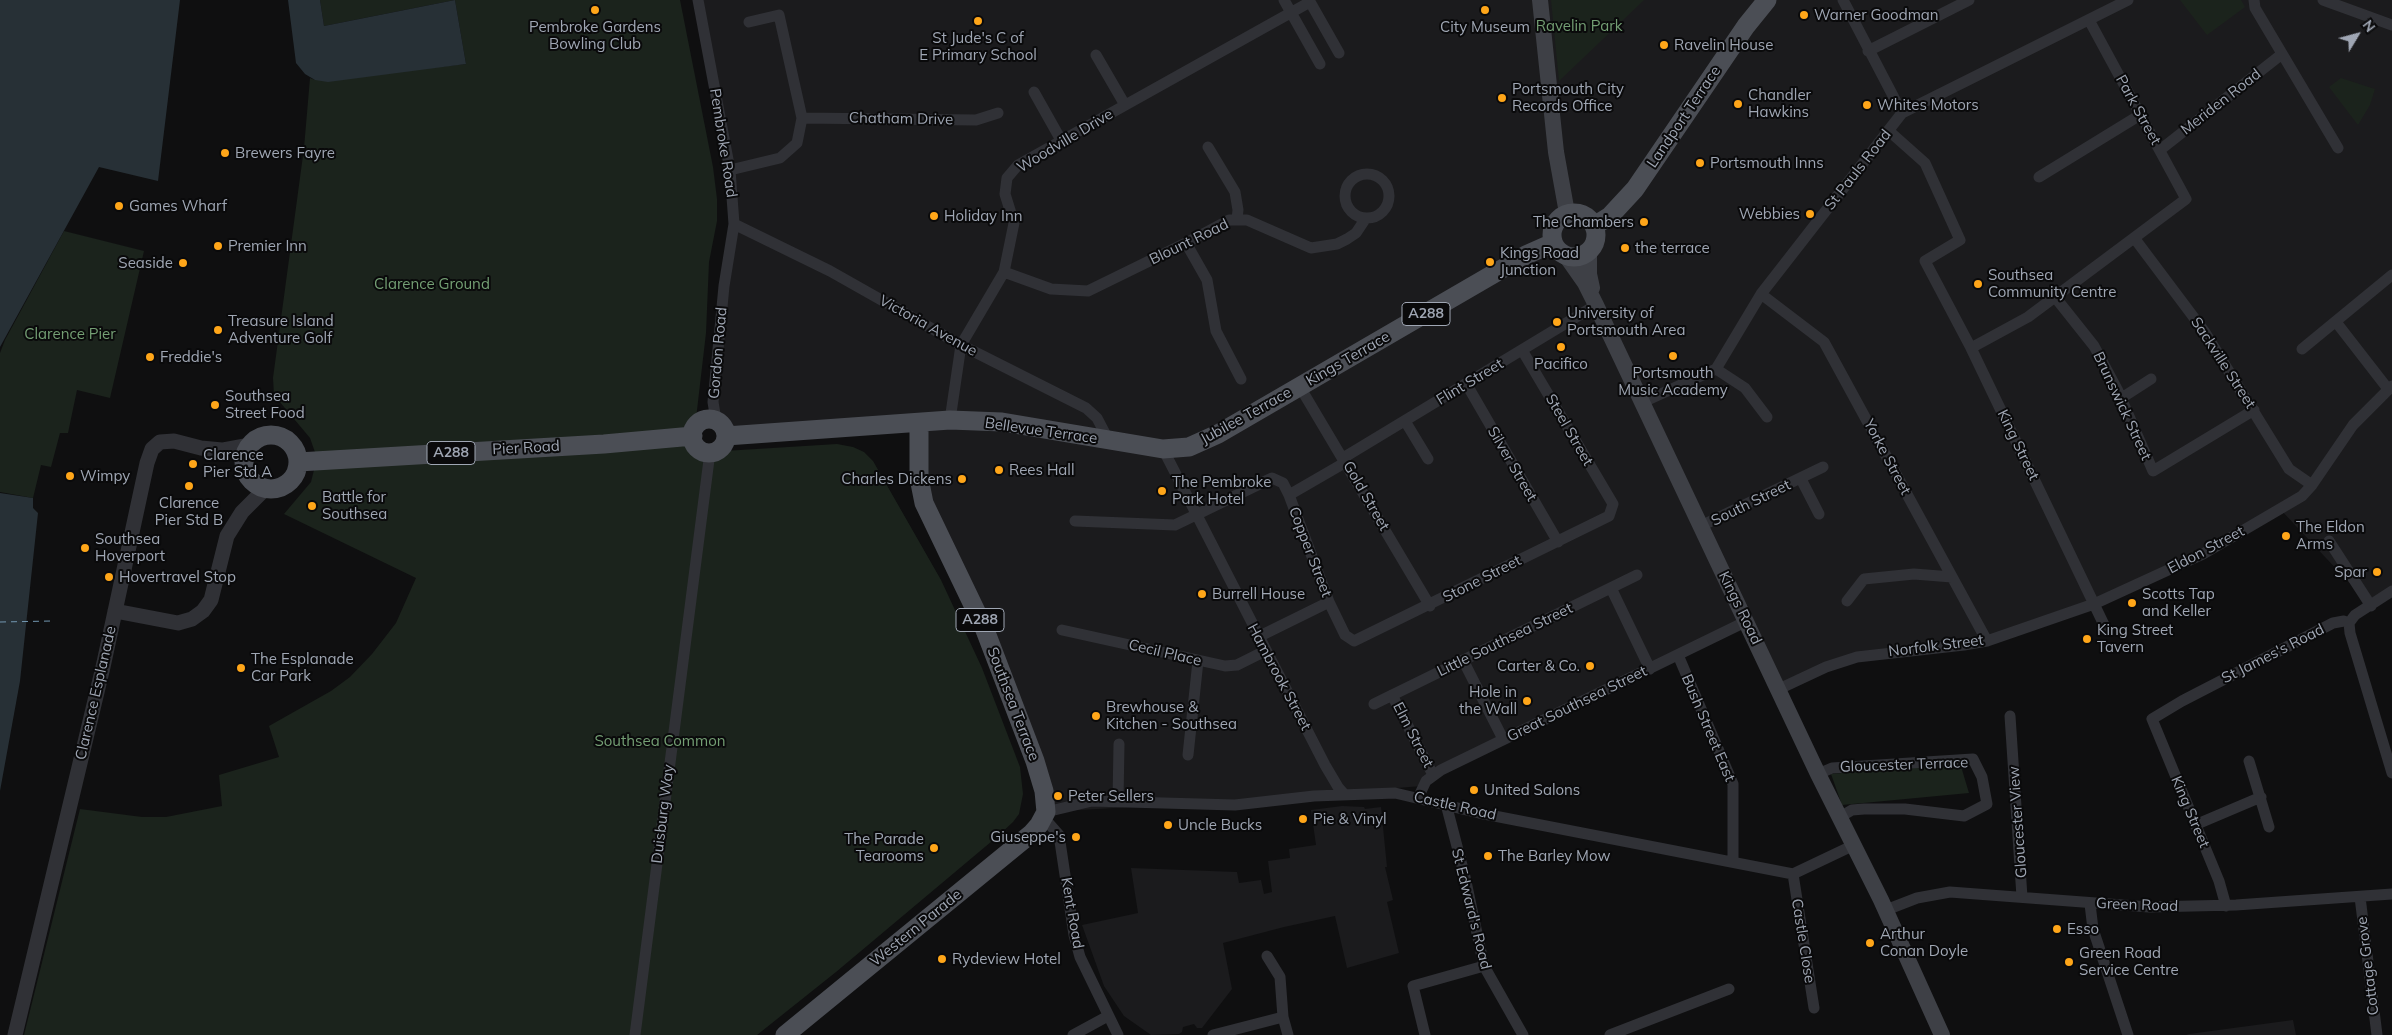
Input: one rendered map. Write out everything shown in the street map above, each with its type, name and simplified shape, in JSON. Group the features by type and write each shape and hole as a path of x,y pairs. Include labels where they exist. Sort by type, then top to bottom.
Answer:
{"main road":[{"path":"1540,0 1556,152 1567,213"},
{"name":"Landport Terrace","path":"1594,226 1610,216 1635,189 1746,26 1767,0"},
{"path":"1560,250 1551,236 1554,225 1567,213 1583,215 1594,226 1595,242 1589,252"},
{"name":"A288","path":"1560,250 1578,257 1589,252"},
{"name":"Kings Road","path":"1560,250 1582,279 1596,305 1818,774 1886,910 1942,1035"},
{"name":"Kings Terrace","path":"1300,387 1526,255 1560,250"},
{"name":"Kings Road","path":"1589,252 1589,274 1596,305"},
{"name":"Jubilee Terrace","path":"1163,449 1189,447 1218,434 1300,387"},
{"path":"703,420 716,420 721,424 726,436 721,448 710,452 698,448 693,436 697,424 703,420"},
{"name":"Bellevue Terrace","path":"919,423 950,420 1002,422 1163,449"},
{"name":"A288","path":"726,436 919,423"},
{"name":"Southsea Terrace","path":"919,423 919,478 924,503 985,630 1035,761 1044,791 1045,815"},
{"path":"263,436 280,436 293,446 298,462 294,478 288,484 273,490 257,486 245,472 245,454 249,446 263,436"},
{"name":"Pier Road","path":"298,462 604,444 693,436"},
{"name":"Western Parade","path":"785,1035 1032,833 1045,815"}],"street":[{"name":"Pembroke Road","path":"698,0 730,170 734,224 724,286"},
{"path":"1284,0 1320,64"},
{"path":"1843,0 1902,113"},
{"path":"1868,51 1969,0"},
{"name":"St Pauls Road","path":"1716,369 1761,294 1902,113 2128,0"},
{"path":"2254,0 2255,8 2338,148"},
{"path":"2324,0 2392,25"},
{"path":"1310,1 1339,53"},
{"name":"Woodville Drive","path":"961,345 1004,272 1014,223 1005,194 1007,178 1018,165 1310,1"},
{"path":"730,170 780,158 797,143 802,118 779,15 749,22"},
{"name":"Park Street","path":"2089,20 2186,199 2135,239"},
{"name":"Meriden Road","path":"2160,150 2282,54"},
{"name":"Woodville Drive","path":"1096,55 1125,105"},
{"path":"1034,92 1061,140"},
{"name":"Chatham Drive","path":"802,118 976,120 998,113"},
{"path":"2039,177 2140,115"},
{"name":"King Street","path":"1889,131 1925,163 1960,240 1925,261 1971,348 2107,631"},
{"path":"1208,147 1235,192 1238,210 1237,219"},
{"name":"Blount Road","path":"1004,272 1050,289 1088,291 1186,243 1220,223 1237,219 1247,220 1311,248 1337,244 1347,240 1356,233 1366,218 1380,215 1385,210 1390,197 1389,181 1374,174 1366,174 1352,179 1345,192 1348,207 1352,213 1366,218"},
{"name":"Victoria Avenue","path":"734,224 830,271 961,345 1086,408 1097,418 1110,441"},
{"path":"1971,348 2028,316 2135,239"},
{"name":"Sackville Street","path":"2135,239 2204,331 2289,469 2312,485"},
{"path":"1186,243 1207,280 1216,331 1241,379"},
{"path":"2302,349 2392,275"},
{"name":"Gordon Road","path":"716,420 713,402 724,286"},
{"name":"Yorke Street","path":"1761,294 1824,342 1987,641"},
{"name":"Brunswick Street","path":"2055,297 2094,346 2152,471 2254,410"},
{"name":"Flint Street","path":"1344,460 1596,305"},
{"path":"2336,322 2390,387"},
{"path":"950,420 961,345"},
{"name":"Steel Street","path":"1522,350 1613,504 1612,511"},
{"path":"1643,402 1716,369 1745,388 1767,417"},
{"path":"2120,399 2152,379"},
{"name":"Silver Street","path":"1467,385 1558,542"},
{"name":"Gold Street","path":"1300,387 1430,606"},
{"name":"Eldon Street","path":"2094,604 2203,554 2302,496 2312,485 2353,425 2390,387"},
{"path":"1405,421 1428,459"},
{"name":"Clarence Esplanade","path":"15,1035 115,611 147,463 152,450 160,442 222,450 249,446"},
{"name":"Hambrook Street","path":"1163,449 1265,651 1338,787 1345,795"},
{"name":"Duisburg Way","path":"636,1033 710,452"},
{"name":"Copper Street","path":"1344,460 1289,495 1329,602 1345,635 1350,640"},
{"name":"South Street","path":"1701,526 1823,467"},
{"path":"1075,521 1175,525 1272,478 1283,483 1289,495"},
{"name":"South Street","path":"1801,479 1820,514"},
{"path":"115,611 178,622 192,619 203,611 211,600 227,536 242,512 265,489"},
{"name":"Stone Street","path":"1350,640 1354,641 1430,606 1609,516 1612,511"},
{"path":"2329,541 2371,606"},
{"path":"1847,601 1864,579 1914,574 1952,577"},
{"name":"Little Southsea Street","path":"1374,704 1637,575"},
{"path":"1611,588 1650,669"},
{"path":"2392,591 2355,615 2350,623 2350,633 2392,773"},
{"path":"1258,637 1329,602"},
{"name":"Norfolk Street","path":"1779,689 1826,667 1857,657 1987,641 2094,604"},
{"name":"Great Southsea Street","path":"1418,798 1426,781 1433,775 1747,621"},
{"name":"St James's Road","path":"2151,720 2189,697 2334,623 2344,621 2350,623"},
{"name":"Cecil Place","path":"1062,630 1225,666 1237,665 1265,651"},
{"name":"Bush Street East","path":"1678,655 1733,784 1733,862"},
{"path":"1463,660 1503,739"},
{"path":"1188,755 1198,661"},
{"name":"Elm Street","path":"1392,695 1433,775"},
{"name":"Gloucester View","path":"2010,716 2022,898"},
{"name":"King Street","path":"2151,720 2219,882 2226,906"},
{"path":"1118,801 1119,744"},
{"name":"Gloucester Terrace","path":"1818,774 1832,768 1973,759 1982,777 1987,804 1964,816 1905,809 1852,810 1840,816"},
{"path":"2249,761 2269,827"},
{"name":"Castle Road","path":"1045,815 1079,803 1118,801 1235,805 1314,796 1394,793 1479,813 1793,874"},
{"path":"2195,824 2261,798"},
{"name":"St Edward's Road","path":"1446,804 1465,877 1484,966 1523,1035"},
{"name":"Kent Road","path":"1045,815 1059,835 1074,935 1089,979 1118,1035"},
{"path":"1793,874 1854,845"},
{"name":"Castle Close","path":"1793,874 1814,1008"},
{"name":"Green Road","path":"1886,910 1904,902 1938,893 1963,892 2090,904 2149,907 2226,906 2392,894"},
{"name":"Cottage Grove","path":"2360,897 2377,1035"},
{"path":"2090,904 2093,929 2128,1035"},
{"path":"1267,956 1280,977 1283,1017 1288,1035"},
{"path":"1425,1035 1413,986 1484,966"},
{"path":"1610,1035 1729,988"},
{"path":"1073,1035 1108,1016"},
{"path":"1212,1035 1283,1017"}],"shaded area":[{"path":"0,0 180,0 158,181 99,167 0,347"},
{"path":"288,0 320,0 324,26 455,0 466,64 328,82 315,80 305,74 296,63"},
{"name":"University of Portsmouth Area","path":"698,0 2392,0 2392,591 2371,606 2280,509 2094,604 2000,636 1857,657 1779,689 1747,621 1503,739 1422,786 1234,801 1046,812 931,518 919,423 752,434 709,419 734,224"},
{"path":"0,493 33,498 33,508 38,513 20,681 0,791"},
{"path":"1342,806 1364,807 1365,809 1381,807 1387,867 1385,867 1393,900 1387,902 1399,953 1347,968 1335,916 1284,927 1223,943 1232,989 1202,1028 1197,1028 1194,1024 1183,1027 1182,1032 1179,1034 1151,1035 1124,1016 1104,986 1082,925 1138,913 1131,868 1237,872 1239,883 1261,880 1264,894 1272,892 1268,861 1290,858 1289,849 1316,845 1311,810"},
{"path":"2293,1020 2296,1035 2186,1035 2189,1034"}],"green space":[{"path":"320,0 455,0 324,26"},
{"name":"Southsea Common","path":"455,0 680,0 713,167 717,199 717,221 709,262 706,333 692,453 837,444 853,447 864,452 873,461 941,580 982,668 1020,767 1023,794 1019,814 998,836 836,972 757,1035 24,1035 80,809 142,817 166,817 222,806 219,775 279,757 269,726 331,691 350,677 372,654 396,623 416,578 284,514 311,482 317,458 310,438 274,395 273,378 304,148 310,78 315,80 466,64"},
{"name":"Ravelin Park","path":"1551,0 1644,0 1559,81"},
{"path":"2180,0 2241,0 2245,7 2207,35"},
{"path":"2341,78 2375,89 2370,105 2358,125 2329,87"},
{"name":"Clarence Pier","path":"64,231 144,251 110,398 77,390 68,433 60,433 51,467 41,465 33,498 0,492 0,353 5,340"},
{"path":"1960,763 1969,793 1842,805 1831,774"}],"ferry route":[{"path":"0,622 52,621"}],"place":[{"name":"Pembroke Gardens Bowling Club","path":"595,10"},
{"name":"City Museum","path":"1485,10"},
{"name":"Warner Goodman","path":"1804,15"},
{"name":"St Jude's C of E Primary School","path":"978,21"},
{"name":"Ravelin House","path":"1664,45"},
{"name":"Portsmouth City Records Office","path":"1502,98"},
{"name":"Chandler Hawkins","path":"1738,104"},
{"name":"Whites Motors","path":"1867,105"},
{"name":"Brewers Fayre","path":"225,153"},
{"name":"Portsmouth Inns","path":"1700,163"},
{"name":"Games Wharf","path":"119,206"},
{"name":"Webbies","path":"1810,214"},
{"name":"Holiday Inn","path":"934,216"},
{"name":"The Chambers","path":"1644,222"},
{"name":"Premier Inn","path":"218,246"},
{"name":"the terrace","path":"1625,248"},
{"name":"Kings Road Junction","path":"1490,262"},
{"name":"Seaside","path":"183,263"},
{"name":"Southsea Community Centre","path":"1978,284"},
{"name":"University of Portsmouth Area","path":"1557,322"},
{"name":"Treasure Island Adventure Golf","path":"218,330"},
{"name":"Pacifico","path":"1561,347"},
{"name":"Portsmouth Music Academy","path":"1673,356"},
{"name":"Freddie's","path":"150,357"},
{"name":"Southsea Street Food","path":"215,405"},
{"name":"Clarence Pier Std A","path":"193,464"},
{"name":"Rees Hall","path":"999,470"},
{"name":"Wimpy","path":"70,476"},
{"name":"Charles Dickens","path":"962,479"},
{"name":"Clarence Pier Std B","path":"189,486"},
{"name":"The Pembroke Park Hotel","path":"1162,491"},
{"name":"Battle for Southsea","path":"312,506"},
{"name":"The Eldon Arms","path":"2286,536"},
{"name":"Southsea Hoverport","path":"85,548"},
{"name":"Spar","path":"2377,572"},
{"name":"Hovertravel Stop","path":"109,577"},
{"name":"Burrell House","path":"1202,594"},
{"name":"Scotts Tap and Keller","path":"2132,603"},
{"name":"King Street Tavern","path":"2087,639"},
{"name":"Carter & Co.","path":"1590,666"},
{"name":"The Esplanade Car Park","path":"241,668"},
{"name":"Hole in the Wall","path":"1527,701"},
{"name":"Brewhouse & Kitchen - Southsea","path":"1096,716"},
{"name":"United Salons","path":"1474,790"},
{"name":"Peter Sellers","path":"1058,796"},
{"name":"Pie & Vinyl","path":"1303,819"},
{"name":"Uncle Bucks","path":"1168,825"},
{"name":"Giuseppe's","path":"1076,837"},
{"name":"The Parade Tearooms","path":"934,848"},
{"name":"The Barley Mow","path":"1488,856"},
{"name":"Esso","path":"2057,929"},
{"name":"Arthur Conan Doyle","path":"1870,943"},
{"name":"Rydeview Hotel","path":"942,959"},
{"name":"Green Road Service Centre","path":"2069,962"}],"park label":[{"name":"Clarence Ground","path":"432,284"}]}
